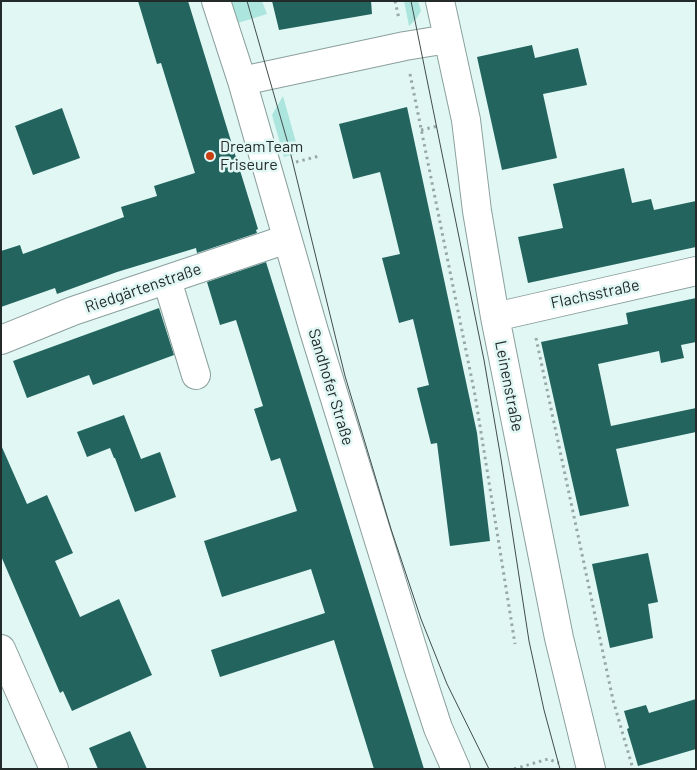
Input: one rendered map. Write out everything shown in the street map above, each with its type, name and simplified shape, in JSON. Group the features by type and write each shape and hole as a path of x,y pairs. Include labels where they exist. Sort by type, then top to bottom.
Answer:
{"street":[{"name":"Sandhofer Straße","path":"216,1 242,81 314,331 420,673 438,728 456,769"},
{"name":"Leinenstraße","path":"440,1 466,120 477,211 495,317 559,638 591,769"},
{"path":"242,81 405,46 448,39"},
{"name":"Riedgärtenstraße","path":"1,340 73,311 287,239"},
{"name":"Flachsstraße","path":"495,317 696,271"},
{"path":"167,280 196,375"},
{"path":"1,649 54,769"}],"path":[{"path":"395,1 475,395 515,644"},
{"path":"530,308 613,700 633,769"},
{"path":"514,769 548,759 567,765 572,764 566,747 583,742"}],"shaded area":[{"path":"231,1 262,1 267,14 238,23"},
{"path":"404,1 418,1 421,11 409,26"},
{"path":"283,96 299,153 284,157 272,115"}],"building":[{"path":"138,1 188,1 258,229 256,230 257,233 197,253 196,248 117,272 57,294 55,288 1,307 1,251 20,245 23,254 124,217 121,207 157,196 154,186 195,173 161,63 157,64"},
{"path":"272,1 371,1 372,14 279,30"},
{"path":"532,45 535,58 578,48 587,85 543,94 557,158 502,170 477,57"},
{"path":"407,107 477,433 490,541 450,546 437,443 431,444 417,388 429,385 413,319 399,323 382,258 400,254 380,172 353,179 339,124"},
{"path":"62,108 80,158 33,175 15,126"},
{"path":"624,168 632,203 651,199 654,210 696,201 696,247 528,283 518,237 563,228 553,184"},
{"path":"266,262 424,769 374,769 334,640 220,677 211,650 325,613 311,569 222,597 204,541 297,511 280,458 271,461 254,409 263,406 236,320 220,325 207,282"},
{"path":"696,298 696,342 681,345 684,358 661,363 659,351 598,364 611,426 696,408 696,432 616,449 629,506 580,516 541,342 628,324 626,313"},
{"path":"159,308 174,355 93,385 89,375 27,398 13,361"},
{"path":"124,415 141,459 160,452 176,497 135,512 110,448 87,457 77,432"},
{"path":"1,445 27,504 47,495 73,553 55,561 80,617 119,599 152,675 72,711 63,691 60,693 1,556"},
{"path":"648,553 658,602 648,604 653,638 610,648 592,564"},
{"path":"696,699 696,749 638,766 627,729 629,728 624,711 646,705 649,713"},
{"path":"130,731 147,769 98,769 89,748"}],"tram line":[{"path":"247,1 289,147 345,376 391,529 421,619 447,684 489,769"},
{"path":"411,1 484,360 529,641 544,710 560,769"}],"place":[{"name":"DreamTeam Friseure","path":"210,156"}]}
